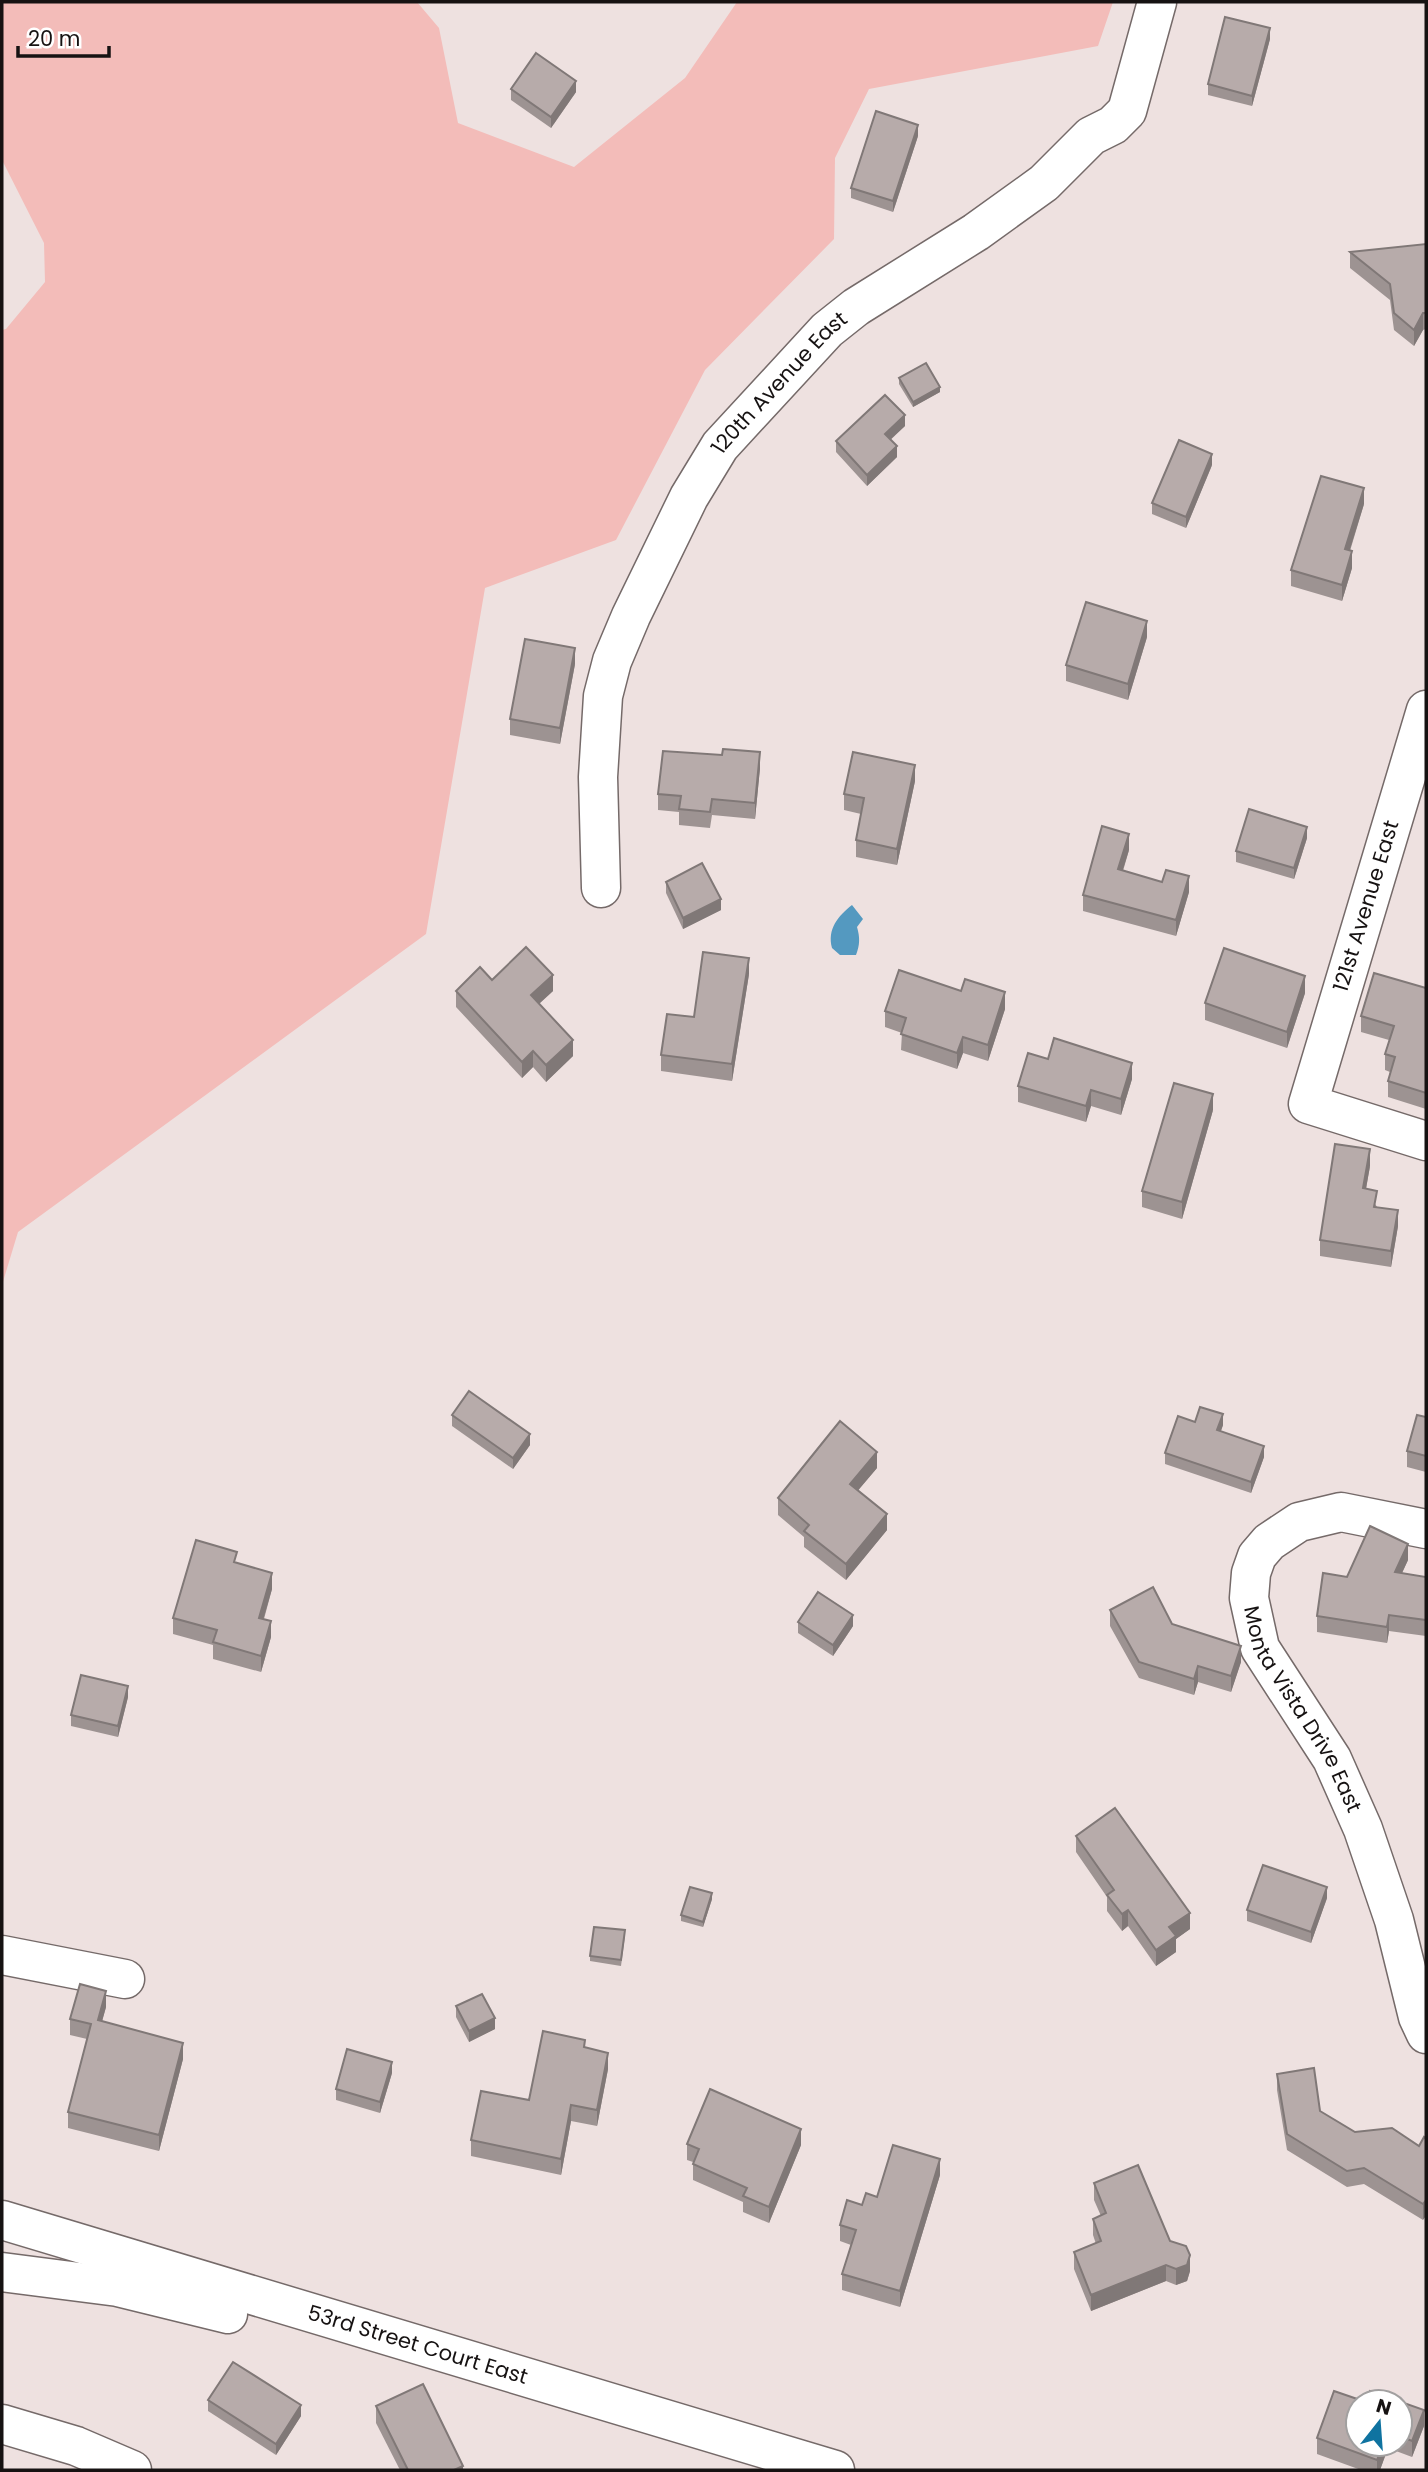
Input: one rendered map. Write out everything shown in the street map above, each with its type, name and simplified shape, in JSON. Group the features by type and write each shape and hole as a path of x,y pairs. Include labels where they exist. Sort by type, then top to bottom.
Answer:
{"street":[{"name":"120th Avenue East","path":"601,888 598,777 603,696 612,661 689,496 720,446 827,330 856,307 976,232 1044,183 1091,136 1113,125 1127,111 1157,2"},
{"name":"121st Avenue East","path":"1426,710 1308,1104 1426,1141"},
{"name":"Monta Vista Drive East","path":"1426,1529 1341,1512 1299,1522 1269,1542 1257,1556 1251,1573 1249,1598 1260,1648 1332,1759 1363,1829 1394,1920 1415,1960 1418,2017 1426,2034"},
{"path":"2,1955 125,1979"},
{"name":"53rd Street Court East","path":"2,2220 835,2470"},
{"path":"2,2272 118,2287 234,2315 329,2334 365,2330"},
{"path":"2,2424 76,2446 132,2470"}],"shaded area":[{"path":"2,2 417,2 439,28 458,123 574,167 685,78 737,2 1113,2 1098,46 869,89 835,158 834,239 705,370 616,540 485,588 426,934 18,1232 2,1285 2,330 6,329 45,282 44,243 2,160"}],"water":[{"path":"852,905 863,919 857,927 858,948 856,955 840,955 832,948 832,929 838,918"}],"building":[{"path":"1225,17 1270,28 1252,96 1208,84"},
{"path":"536,53 576,81 551,117 511,89"},
{"path":"876,111 918,125 893,201 851,188"},
{"path":"1426,244 1426,313 1423,313 1414,330 1394,313 1390,284 1350,252"},
{"path":"926,363 940,387 913,402 899,378"},
{"path":"885,395 905,415 885,434 897,446 867,475 836,441"},
{"path":"1179,440 1212,454 1186,517 1152,503"},
{"path":"1321,476 1364,488 1345,549 1352,551 1342,585 1291,570"},
{"path":"1086,602 1147,621 1128,684 1066,665"},
{"path":"525,639 575,648 560,728 510,719"},
{"path":"723,749 760,752 755,803 712,799 710,812 679,809 681,796 658,794 663,751 722,755"},
{"path":"853,752 915,765 897,849 856,840 864,798 844,794"},
{"path":"1249,809 1307,827 1294,868 1236,851"},
{"path":"1102,826 1129,834 1118,869 1162,882 1166,870 1189,876 1176,920 1083,895"},
{"path":"702,863 721,899 683,918 666,882"},
{"path":"526,947 553,975 531,995 573,1040 546,1065 533,1051 522,1062 456,991 480,967 492,980"},
{"path":"1224,948 1305,976 1287,1032 1205,1003"},
{"path":"703,952 749,958 732,1064 661,1055 667,1014 694,1017"},
{"path":"899,970 961,991 965,979 1005,992 988,1045 963,1037 957,1053 901,1034 906,1018 885,1011"},
{"path":"1374,973 1426,988 1426,1093 1388,1081 1395,1057 1385,1054 1394,1026 1361,1016"},
{"path":"1054,1038 1132,1063 1121,1099 1091,1090 1086,1106 1018,1086 1028,1053 1048,1059"},
{"path":"1174,1083 1213,1094 1182,1202 1142,1191"},
{"path":"1335,1144 1370,1149 1363,1188 1377,1191 1374,1207 1398,1210 1391,1251 1320,1240"},
{"path":"469,1391 530,1434 513,1458 452,1415"},
{"path":"1200,1407 1223,1414 1217,1430 1264,1446 1251,1482 1165,1453 1178,1416 1195,1422"},
{"path":"1417,1415 1426,1417 1426,1456 1407,1451"},
{"path":"840,1421 877,1452 850,1484 887,1514 846,1564 804,1531 809,1525 778,1498"},
{"path":"1370,1526 1408,1544 1395,1572 1426,1577 1426,1620 1389,1615 1387,1627 1317,1616 1323,1573 1347,1577"},
{"path":"196,1540 237,1552 234,1562 272,1573 259,1618 271,1621 261,1656 213,1642 217,1630 173,1618"},
{"path":"1153,1587 1172,1624 1241,1646 1231,1676 1198,1666 1194,1679 1139,1662 1110,1610"},
{"path":"818,1592 853,1615 833,1645 798,1622"},
{"path":"81,1675 128,1686 118,1726 71,1715"},
{"path":"1115,1808 1190,1913 1169,1927 1176,1936 1156,1950 1128,1910 1122,1914 1107,1895 1114,1890 1076,1836"},
{"path":"1263,1865 1327,1887 1311,1932 1247,1910"},
{"path":"690,1887 712,1893 703,1922 681,1915"},
{"path":"594,1927 625,1930 621,1960 590,1956"},
{"path":"80,1984 106,1991 98,2020 183,2043 159,2135 68,2112 91,2024 70,2019"},
{"path":"482,1994 495,2018 469,2031 456,2006"},
{"path":"543,2031 585,2040 584,2047 608,2053 597,2110 571,2105 561,2159 471,2140 481,2091 529,2100"},
{"path":"347,2049 392,2062 380,2102 336,2089"},
{"path":"1314,2068 1320,2111 1355,2132 1392,2128 1419,2146 1424,2137 1426,2139 1426,2200 1423,2204 1364,2168 1347,2171 1287,2134 1277,2074"},
{"path":"710,2089 801,2129 769,2207 743,2196 747,2188 693,2164 699,2149 687,2144"},
{"path":"893,2145 940,2159 900,2291 842,2274 856,2230 840,2225 847,2200 862,2205 866,2193 877,2197"},
{"path":"1138,2165 1170,2241 1186,2246 1190,2255 1187,2265 1176,2269 1166,2265 1091,2295 1074,2252 1101,2241 1093,2219 1106,2213 1094,2183"},
{"path":"233,2362 301,2405 276,2444 208,2400"},
{"path":"423,2384 463,2466 454,2470 408,2470 376,2406"},
{"path":"1334,2391 1344,2394 1344,2448 1317,2438"},
{"path":"1414,2406 1424,2410 1414,2436"}]}
